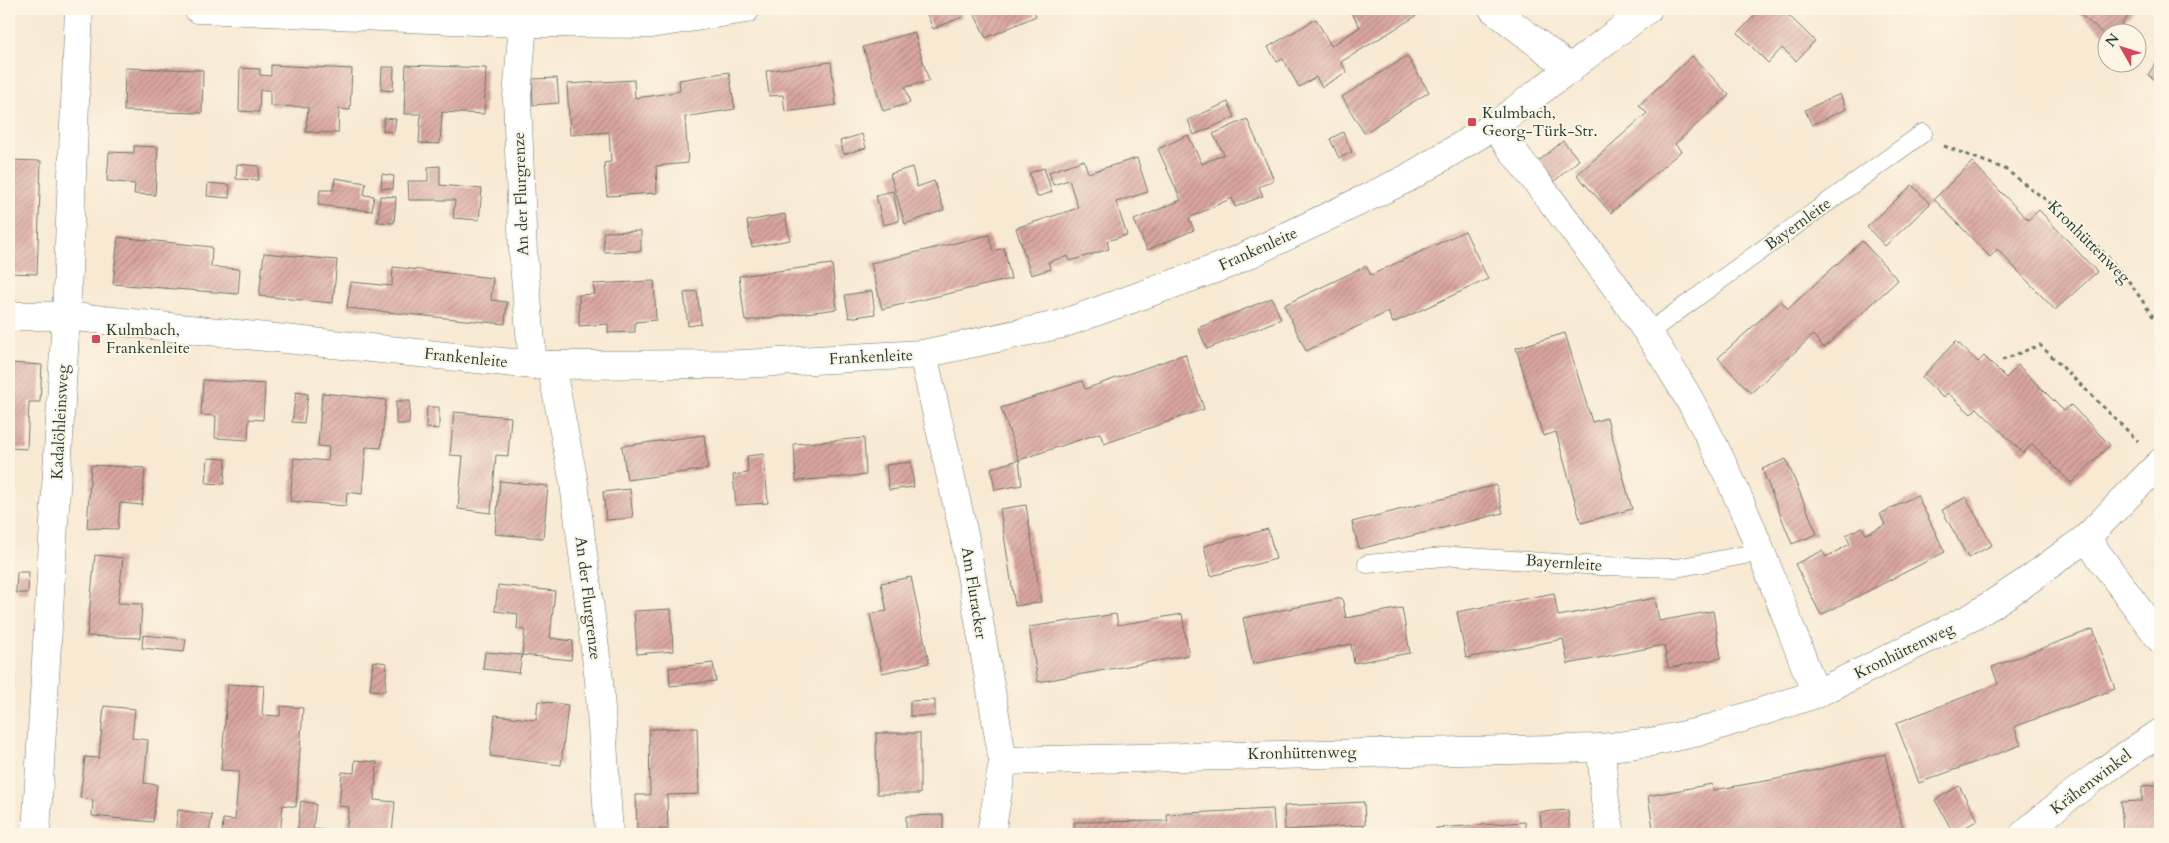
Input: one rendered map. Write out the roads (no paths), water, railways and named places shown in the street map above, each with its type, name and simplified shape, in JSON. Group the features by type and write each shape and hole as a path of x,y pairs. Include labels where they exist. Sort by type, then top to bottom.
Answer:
{"street":[{"name":"Kadalöhleinsweg","path":"36,834 66,316 79,9"},
{"path":"198,9 523,24 651,24 746,9"},
{"path":"1493,9 1571,68"},
{"name":"Frankenleite","path":"9,316 66,316 542,365 741,364 923,354 1062,324 1232,263 1406,179 1494,126 1648,9"},
{"name":"An der Flurgrenze","path":"523,24 517,97 523,253 542,365 574,483 599,680 609,834"},
{"path":"1494,126 1649,332 1693,407 1736,491 1816,694"},
{"name":"Am Fluracker","path":"923,354 965,539 1003,761 991,834"},
{"name":"Kronhüttenweg","path":"1003,761 1601,748 1651,742 1699,732 1816,694 1974,616 2023,584 2086,538 2160,463"},
{"path":"2086,538 2160,640"},
{"name":"Krähenwinkel","path":"2024,834 2066,798 2111,765 2160,733"},
{"path":"1601,748 1605,801 1611,834"}],"lane":[{"name":"Bayernleite","path":"1649,332 1923,133"},
{"name":"Bayernleite","path":"1367,564 1454,556 1600,566 1677,568 1760,552"}],"place":[{"name":"Kulmbach, Georg-Türk-Str.","path":"1472,122"},
{"name":"Kulmbach, Frankenleite","path":"96,339"}]}
